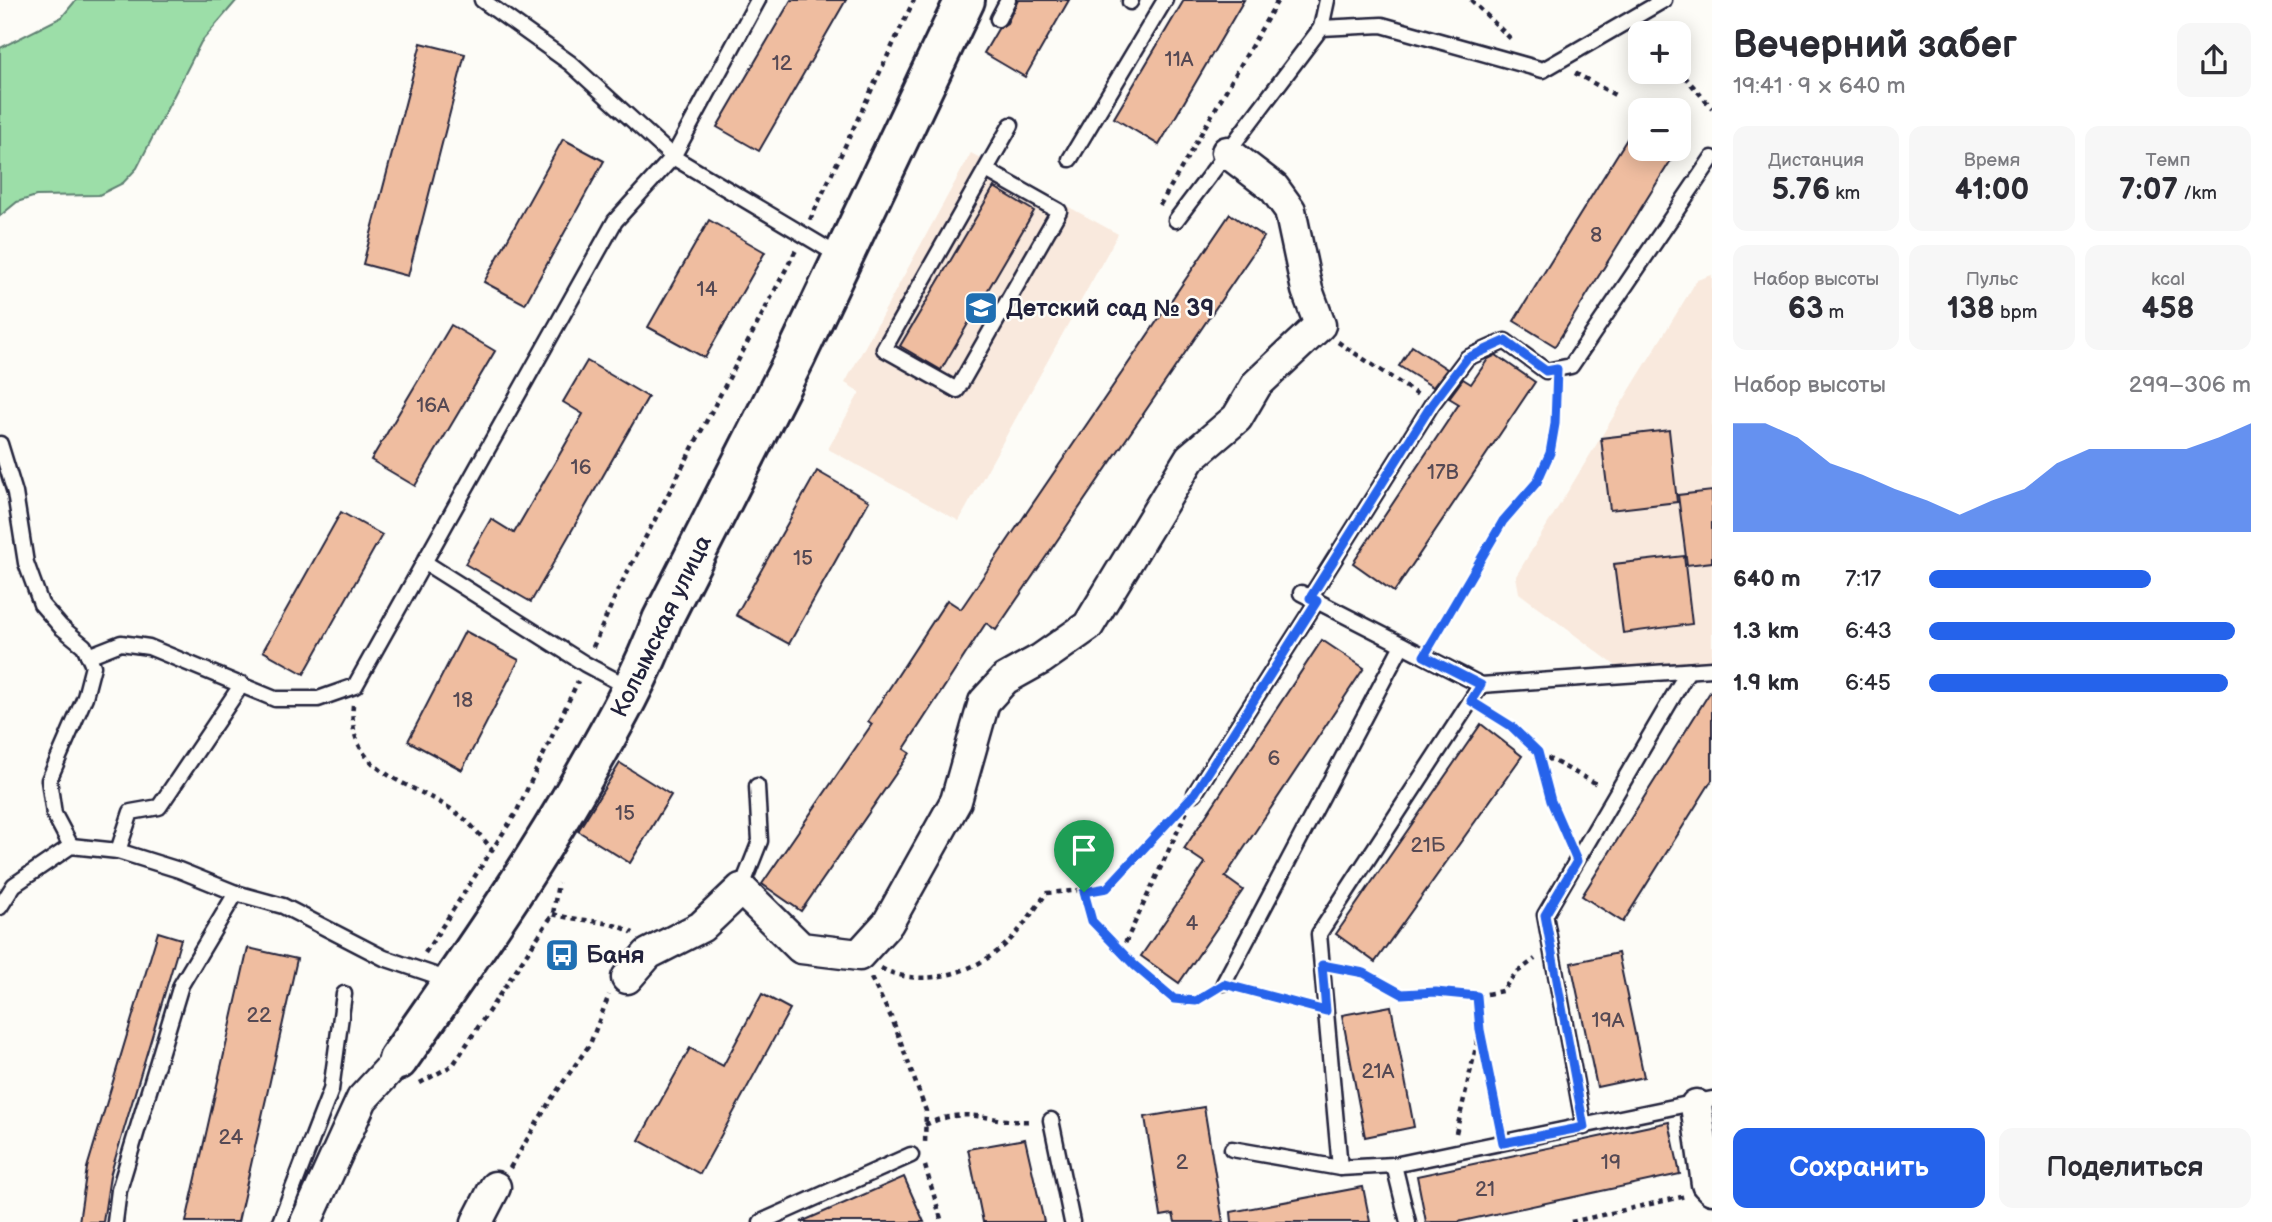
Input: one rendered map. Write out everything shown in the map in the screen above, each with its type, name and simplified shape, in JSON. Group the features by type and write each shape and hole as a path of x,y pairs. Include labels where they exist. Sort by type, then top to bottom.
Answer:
{"street":[{"name":"Колымская улица","path":"306,1222 362,1099 398,1060 526,877 631,688 651,650 662,620 795,358 965,0"},
{"path":"627,978 648,954 701,927 741,889 801,948 859,955 888,923 956,801 984,702 1005,679 1088,626 1190,458 1237,418 1256,384 1320,325 1307,290 1290,210 1274,188 1227,152"},
{"path":"1704,1102 1706,1191"},
{"path":"477,1222 495,1187"}],"lane":[{"path":"482,0 570,63 673,157 842,257"},
{"path":"89,656 121,643 149,647 275,699 318,699 355,686 615,221 673,157 758,0"},
{"path":"998,19 1008,0"},
{"path":"1070,159 1165,0"},
{"path":"1176,220 1321,28 1327,0"},
{"path":"1321,28 1382,25 1550,66 1664,0"},
{"path":"986,170 1059,211 957,390 884,349 986,170 1012,125"},
{"path":"1195,793 1309,598 1432,404 1467,358 1505,341 1546,371 1572,366 1712,158"},
{"path":"0,444 15,493 26,563 41,604 61,628 84,646 93,666 85,697 49,780 54,814 71,846"},
{"path":"424,562 586,664 631,688"},
{"path":"1309,598 1481,685 1712,669"},
{"path":"1224,984 1402,645"},
{"path":"1584,1127 1545,915 1689,671"},
{"path":"118,851 131,813 159,807 242,684"},
{"path":"1340,1168 1319,934 1481,685"},
{"path":"741,889 760,841 757,786"},
{"path":"0,906 14,885 71,846 118,851 179,870 236,893 283,906 384,958 454,981"},
{"path":"115,1222 119,1190 181,985 236,893"},
{"path":"280,1222 331,1090 344,994"},
{"path":"1232,1149 1340,1168 1394,1165 1704,1102"},
{"path":"1051,1120 1072,1222"},
{"path":"761,1222 918,1153"},
{"path":"1394,1165 1408,1222"}],"path":[{"path":"416,967 516,813 618,590 803,235 914,0"},
{"path":"1158,209 1278,0"},
{"path":"1471,0 1550,66 1615,95"},
{"path":"1691,84 1712,108"},
{"path":"1344,348 1432,404"},
{"path":"1424,656 1503,521 1537,482 1550,453 1555,424 1557,369"},
{"path":"355,686 351,727 371,765 463,817 492,849"},
{"path":"1471,701 1511,726 1538,752 1616,794"},
{"path":"1538,752 1551,801 1577,861"},
{"path":"859,955 895,975 938,977 980,964 1010,941 1047,893 1107,888 1195,793"},
{"path":"1121,952 1195,793"},
{"path":"1084,892 1092,921 1121,952 1174,999 1196,1001 1224,984 1326,1011"},
{"path":"553,915 577,922 621,925 640,938 648,954"},
{"path":"1322,965 1364,973 1402,994 1436,992 1477,996 1502,991 1517,973 1551,948"},
{"path":"859,955 893,1021 926,1111 918,1153"},
{"path":"495,1187 522,1152 550,1101 590,1044 601,1008 611,991 627,978"},
{"path":"1477,996 1480,1030 1503,1143"},
{"path":"1451,1154 1480,1030"},
{"path":"925,1125 948,1114 976,1114 1007,1122 1051,1120"},
{"path":"924,1164 942,1222"},
{"path":"1571,1222 1706,1191"}],"shaded area":[{"name":"Детский сад № 39","path":"971,153 1118,234 959,521 828,449 860,392 845,383"},
{"path":"1712,275 1712,662 1620,669 1519,593 1516,576 1697,280"}],"green space":[{"path":"76,0 237,0 201,42 137,168 123,183 99,195 36,196 17,202 0,216 0,48 62,17"}],"building":[{"path":"791,0 846,0 759,151 717,127"},
{"path":"1018,0 1069,0 1025,77 984,53 998,29 1007,23"},
{"path":"1184,0 1244,0 1159,145 1114,118"},
{"path":"421,43 465,54 408,276 363,264"},
{"path":"1628,137 1628,161 1671,161 1555,346 1514,321"},
{"path":"563,139 604,161 525,304 484,282"},
{"path":"994,187 1034,211 941,370 900,346"},
{"path":"1230,214 1264,237 996,630 986,623 904,749 910,753 801,911 762,884 872,724 868,721 947,600 961,609"},
{"path":"709,220 765,252 705,358 648,327"},
{"path":"451,325 495,351 415,486 371,460"},
{"path":"1412,346 1447,369 1433,387 1399,366"},
{"path":"1496,355 1535,382 1394,592 1353,563 1459,404 1449,398 1463,379 1471,384 1488,359"},
{"path":"587,361 648,397 531,602 465,564 491,519 514,533 583,414 563,402"},
{"path":"1669,430 1677,502 1610,510 1601,438"},
{"path":"817,471 869,501 789,644 736,615"},
{"path":"1712,491 1712,562 1687,565 1678,495"},
{"path":"341,512 382,535 304,674 263,651"},
{"path":"1684,556 1692,624 1623,633 1614,564"},
{"path":"465,631 519,660 462,770 408,741"},
{"path":"1322,640 1364,668 1225,877 1243,890 1179,983 1141,956 1205,863 1184,849"},
{"path":"1712,689 1712,780 1623,922 1582,896"},
{"path":"1481,724 1522,756 1375,962 1336,934"},
{"path":"620,763 671,795 630,863 578,831"},
{"path":"158,932 181,939 110,1176 103,1222 79,1222 87,1168"},
{"path":"248,948 297,959 270,1081 238,1222 186,1222"},
{"path":"1618,953 1644,1077 1597,1087 1571,963"},
{"path":"762,994 790,1009 700,1174 639,1140 690,1048 723,1066"},
{"path":"1391,1006 1414,1127 1365,1137 1342,1015"},
{"path":"1204,1107 1223,1222 1175,1222 1173,1214 1161,1216 1145,1117"},
{"path":"1669,1122 1680,1174 1458,1222 1426,1222 1417,1176"},
{"path":"1025,1139 1044,1222 983,1222 968,1149"},
{"path":"904,1177 924,1222 801,1222"},
{"path":"1363,1187 1370,1222 1232,1222 1231,1212"}],"place":[{"name":"Детский сад № 39","path":"981,308"},
{"name":"Баня","path":"562,955"}],"route":[{"path":"1505,341 1546,371 1557,369 1555,424 1550,453 1537,482 1503,521 1424,656 1481,685 1471,701 1511,726 1538,752 1551,801 1577,861 1545,915 1584,1127 1503,1143 1491,1095 1477,996 1436,992 1402,994 1364,973 1322,965 1326,1011 1224,984 1196,1001 1174,999 1134,965 1092,921 1084,892 1107,888 1195,793 1317,601 1310,598 1432,404 1467,358 1505,341"}]}
